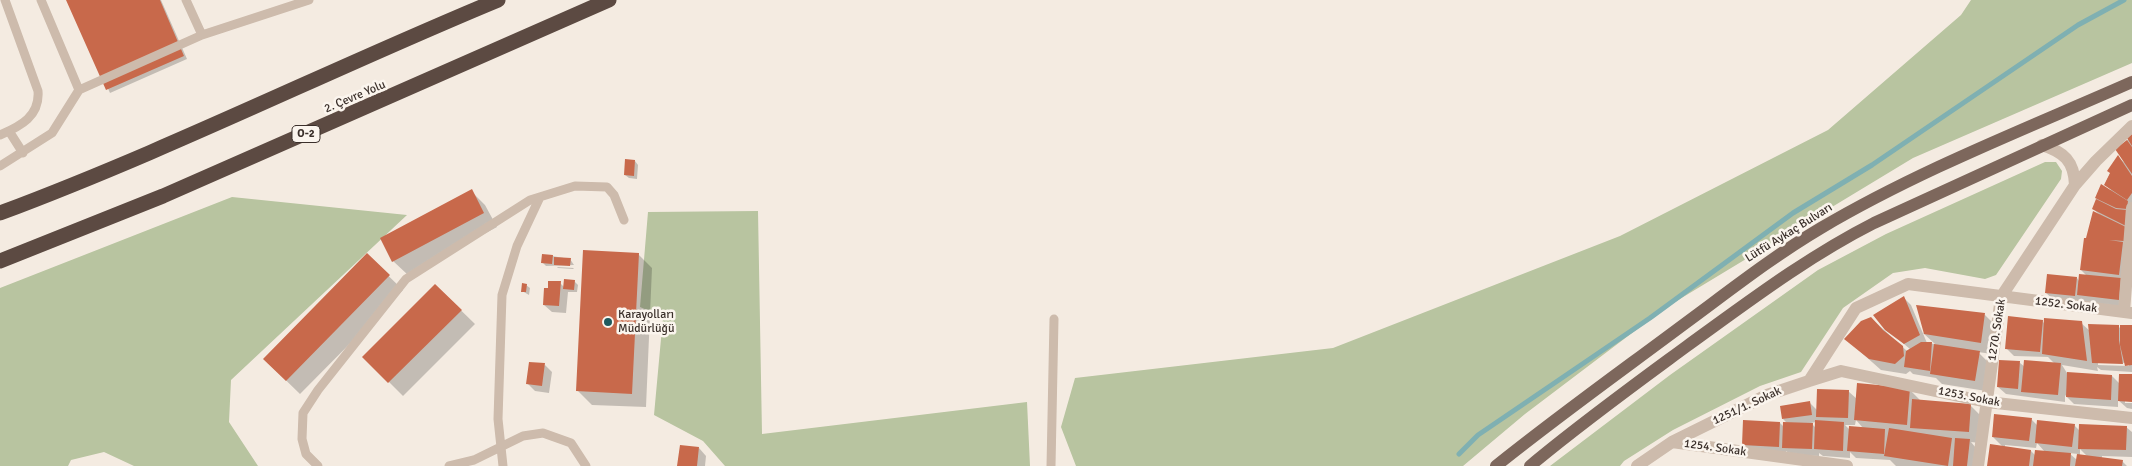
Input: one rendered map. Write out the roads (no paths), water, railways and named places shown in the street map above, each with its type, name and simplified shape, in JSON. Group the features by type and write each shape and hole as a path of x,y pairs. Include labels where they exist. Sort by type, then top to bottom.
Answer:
{"highway":[{"path":"0,213 160,149 382,48 498,0"},
{"name":"2. Çevre Yolu","path":"0,261 172,192 609,0"}],"main road":[{"name":"Lütfü Aykaç Bulvarı","path":"1496,466 1553,420 1743,279 1823,226 1878,197 2132,82"},
{"path":"1530,466 1606,406 1744,304 1832,244 1874,222 2132,105"}],"street":[{"name":"1270. Sokak","path":"1978,466 2001,297 2075,185 2096,161 2132,126"},
{"path":"2042,145 2059,151 2066,157 2072,166 2075,185"},
{"path":"2128,312 2132,208"},
{"path":"1809,381 1856,308 1908,284 2001,297"},
{"name":"1252. Sokak","path":"2001,297 2128,312"},
{"name":"1253. Sokak","path":"1809,381 1841,371 1986,402 2132,418"},
{"name":"1251/1. Sokak","path":"1637,466 1672,442 1767,395 1809,381"},
{"name":"1254. Sokak","path":"1672,442 1847,466"}],"lane":[{"path":"0,135 20,126 33,114 39,100 38,91 5,0"},
{"path":"41,0 79,90"},
{"path":"186,0 202,35"},
{"path":"0,166 52,133 79,90 202,35 309,0"},
{"path":"9,131 23,153"},
{"path":"318,466 306,454 302,439 303,413 318,390 406,279 530,200 575,186 607,186 614,196 624,220"},
{"path":"503,466 498,419 502,295 517,246 540,197"},
{"path":"1051,466 1054,319"},
{"path":"449,466 474,460 523,436 543,432 571,443 587,466"}],"waterway":[{"path":"1459,454 1478,435 1650,318 1793,213 1872,165 2078,25 2124,0"}],"place":[{"name":"Karayolları Müdürlüğü","path":"608,322"}]}
